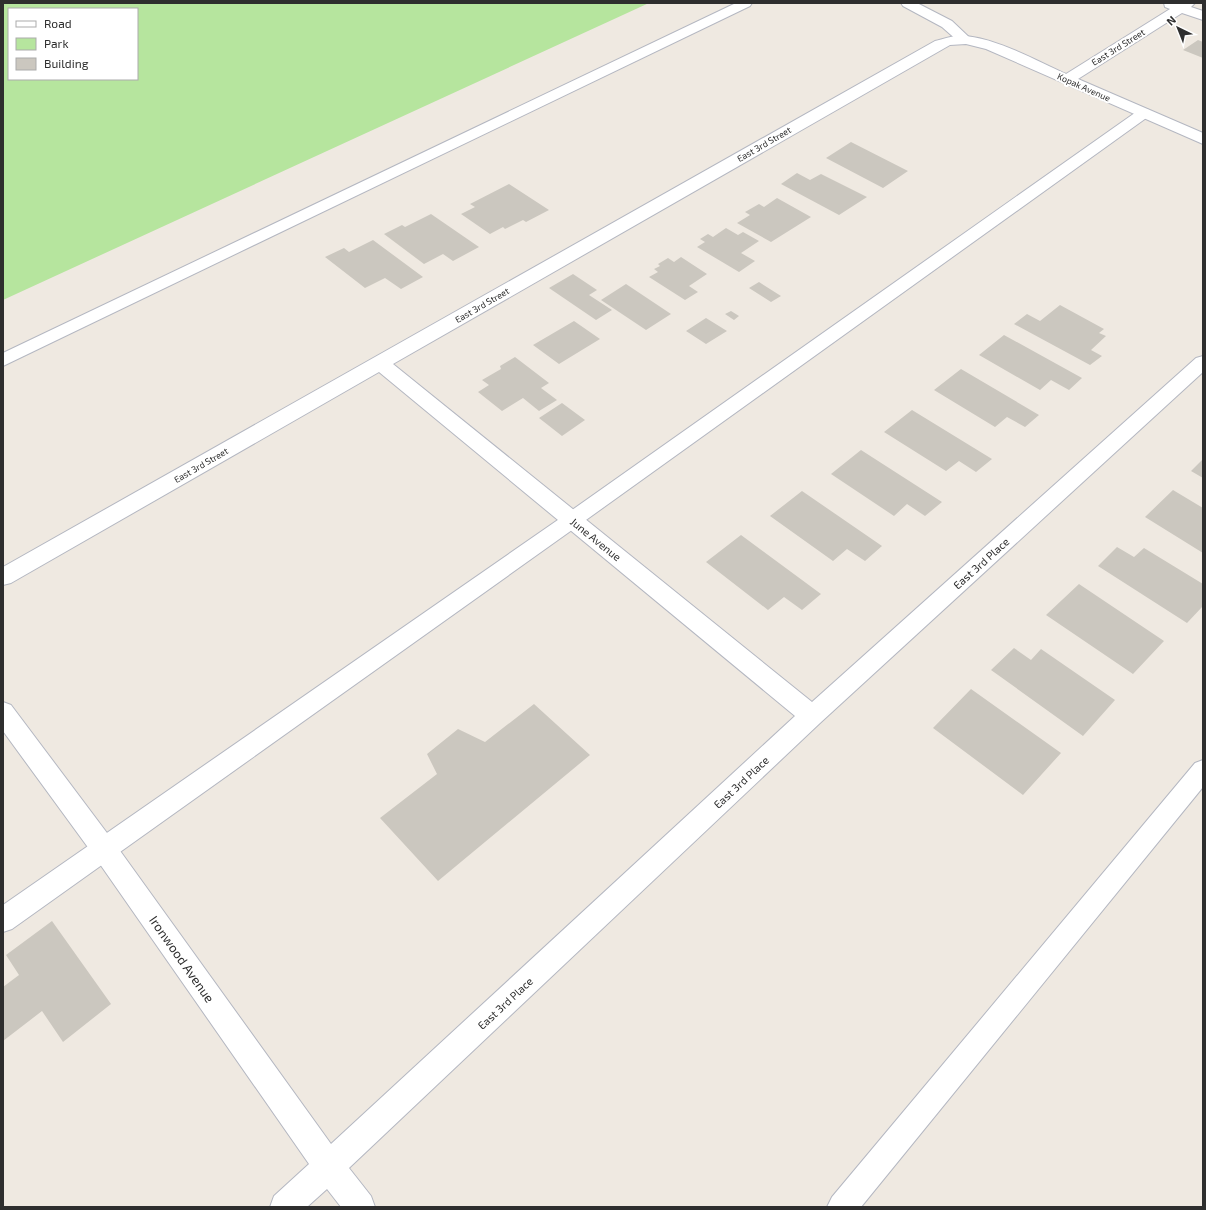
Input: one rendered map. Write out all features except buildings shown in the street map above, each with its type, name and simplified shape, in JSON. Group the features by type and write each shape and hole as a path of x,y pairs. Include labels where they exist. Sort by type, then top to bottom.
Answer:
{"street":[{"name":"East 3rd Street","path":"1068,79 1179,5"},
{"path":"1179,5 1203,16"},
{"name":"Kopak Avenue","path":"964,39 991,46 1203,139"},
{"name":"East 3rd Street","path":"3,577 940,44 950,40 964,39"},
{"name":"East 3rd Place","path":"285,1207 812,716 1203,362"},
{"name":"June Avenue","path":"380,363 812,716"},
{"name":"Ironwood Avenue","path":"3,712 360,1207"}],"lane":[{"path":"3,360 746,3"},
{"path":"907,3 947,24 964,39"},
{"path":"3,920 572,520 1144,113"},
{"path":"842,1207 1203,770"}],"green space":[{"path":"3,3 649,3 3,300"}]}
